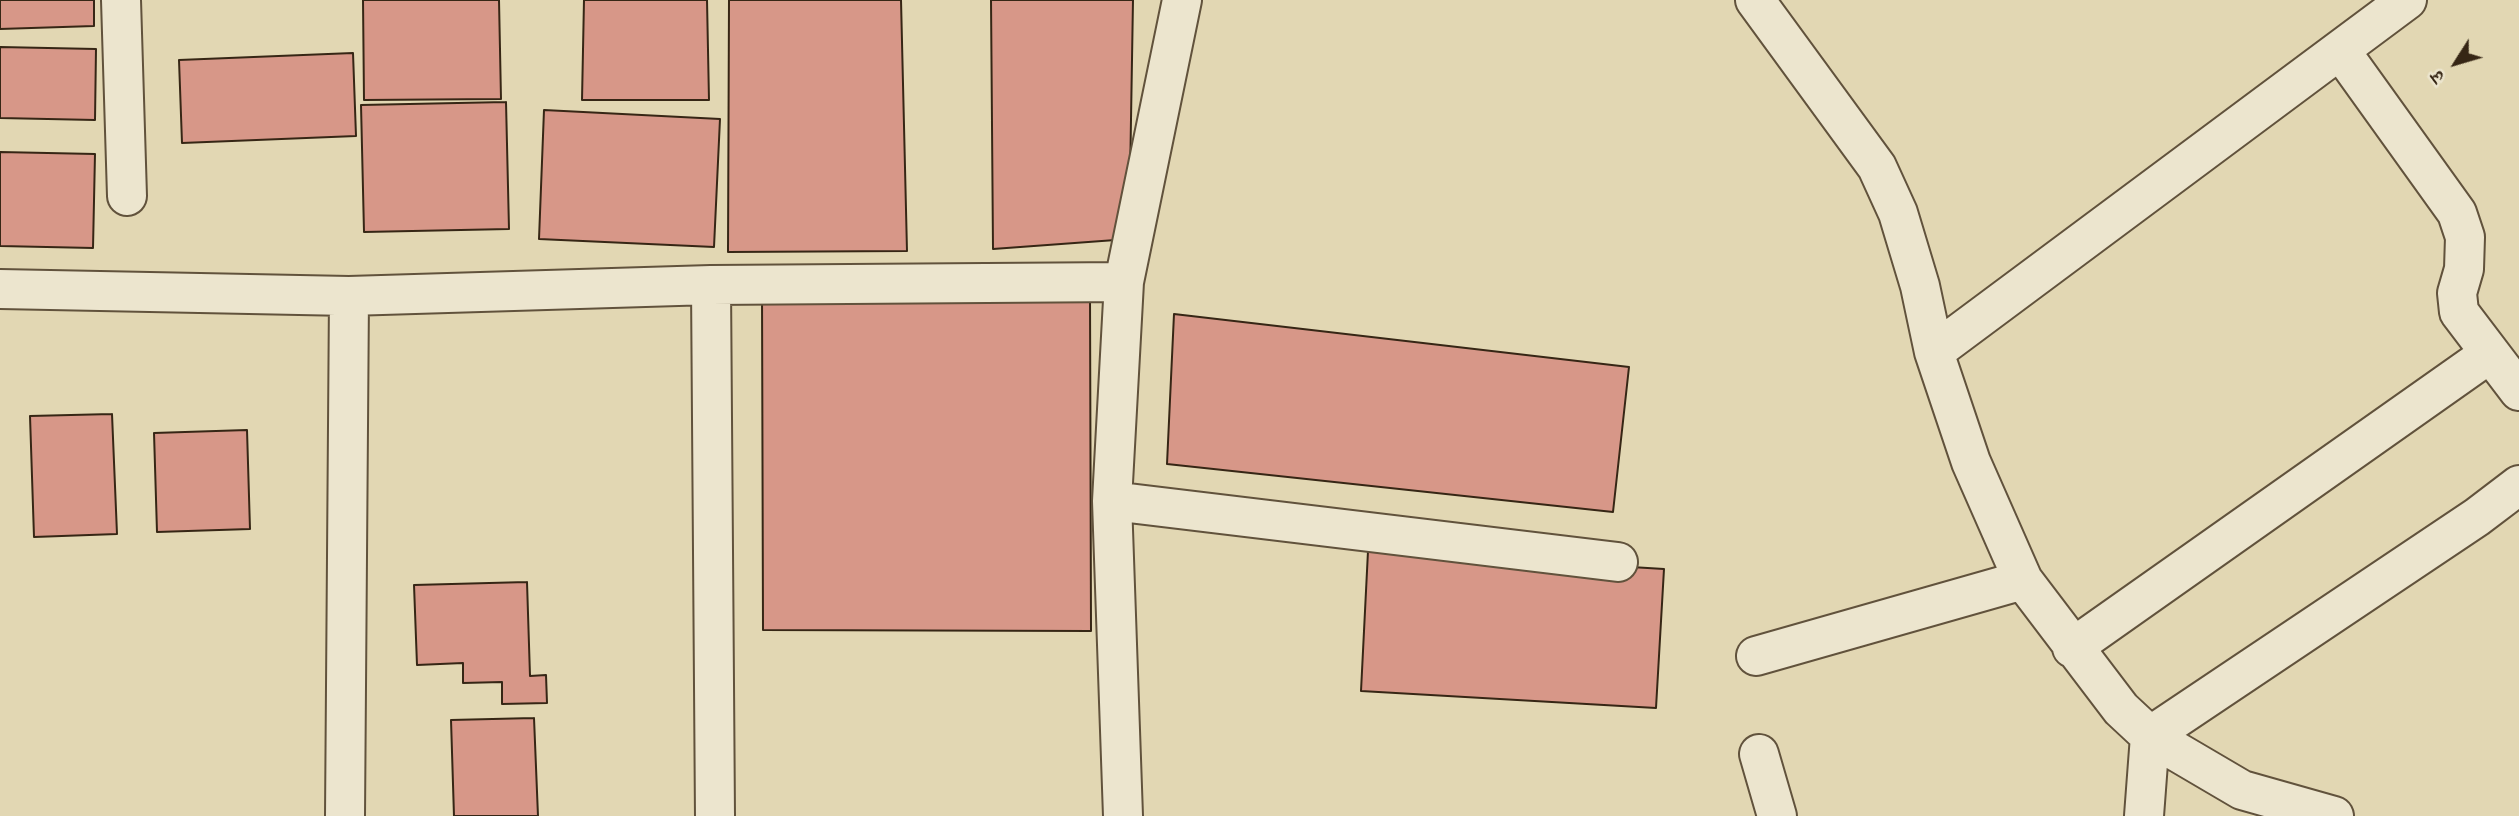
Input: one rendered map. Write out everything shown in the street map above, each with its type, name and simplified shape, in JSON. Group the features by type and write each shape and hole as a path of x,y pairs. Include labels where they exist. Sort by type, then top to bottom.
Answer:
{"street":[{"path":"121,0 127,196"},
{"path":"1123,816 1112,502 1124,282 1182,0"},
{"path":"1755,0 1877,167 1898,213 1920,286 1934,352 1971,461 2024,580 2072,649 2121,709 2150,736 2242,790 2334,816"},
{"path":"1934,352 2407,0"},
{"path":"2340,50 2457,212 2465,237 2464,270 2457,293 2459,312 2519,391"},
{"path":"0,289 349,296 711,285 1124,282"},
{"path":"711,285 715,816"},
{"path":"345,816 349,296"},
{"path":"2072,649 2489,354"},
{"path":"2150,736 2477,517 2519,485"},
{"path":"1112,502 1618,562"},
{"path":"1756,656 2024,580"},
{"path":"2144,816 2150,736"},
{"path":"1759,754 1777,816"}],"building":[{"path":"0,0 94,0 94,26 0,29"},
{"path":"363,0 499,0 501,99 364,100"},
{"path":"584,0 707,0 709,100 582,100"},
{"path":"729,0 901,0 907,251 728,252"},
{"path":"991,0 1133,0 1129,239 993,249"},
{"path":"0,47 96,49 95,120 0,118"},
{"path":"353,53 356,136 182,143 179,60"},
{"path":"506,102 509,229 364,232 361,105"},
{"path":"544,110 720,119 714,247 539,239"},
{"path":"0,152 95,154 93,248 0,246"},
{"path":"762,294 1090,296 1091,631 763,630"},
{"path":"1174,314 1629,367 1613,512 1167,464"},
{"path":"112,414 117,534 34,537 30,416"},
{"path":"247,430 250,529 157,532 154,433"},
{"path":"1368,551 1664,569 1656,708 1361,691"},
{"path":"527,582 530,676 546,675 547,703 502,704 502,682 463,683 463,663 417,665 414,585"},
{"path":"534,718 538,816 454,816 451,720"}]}
